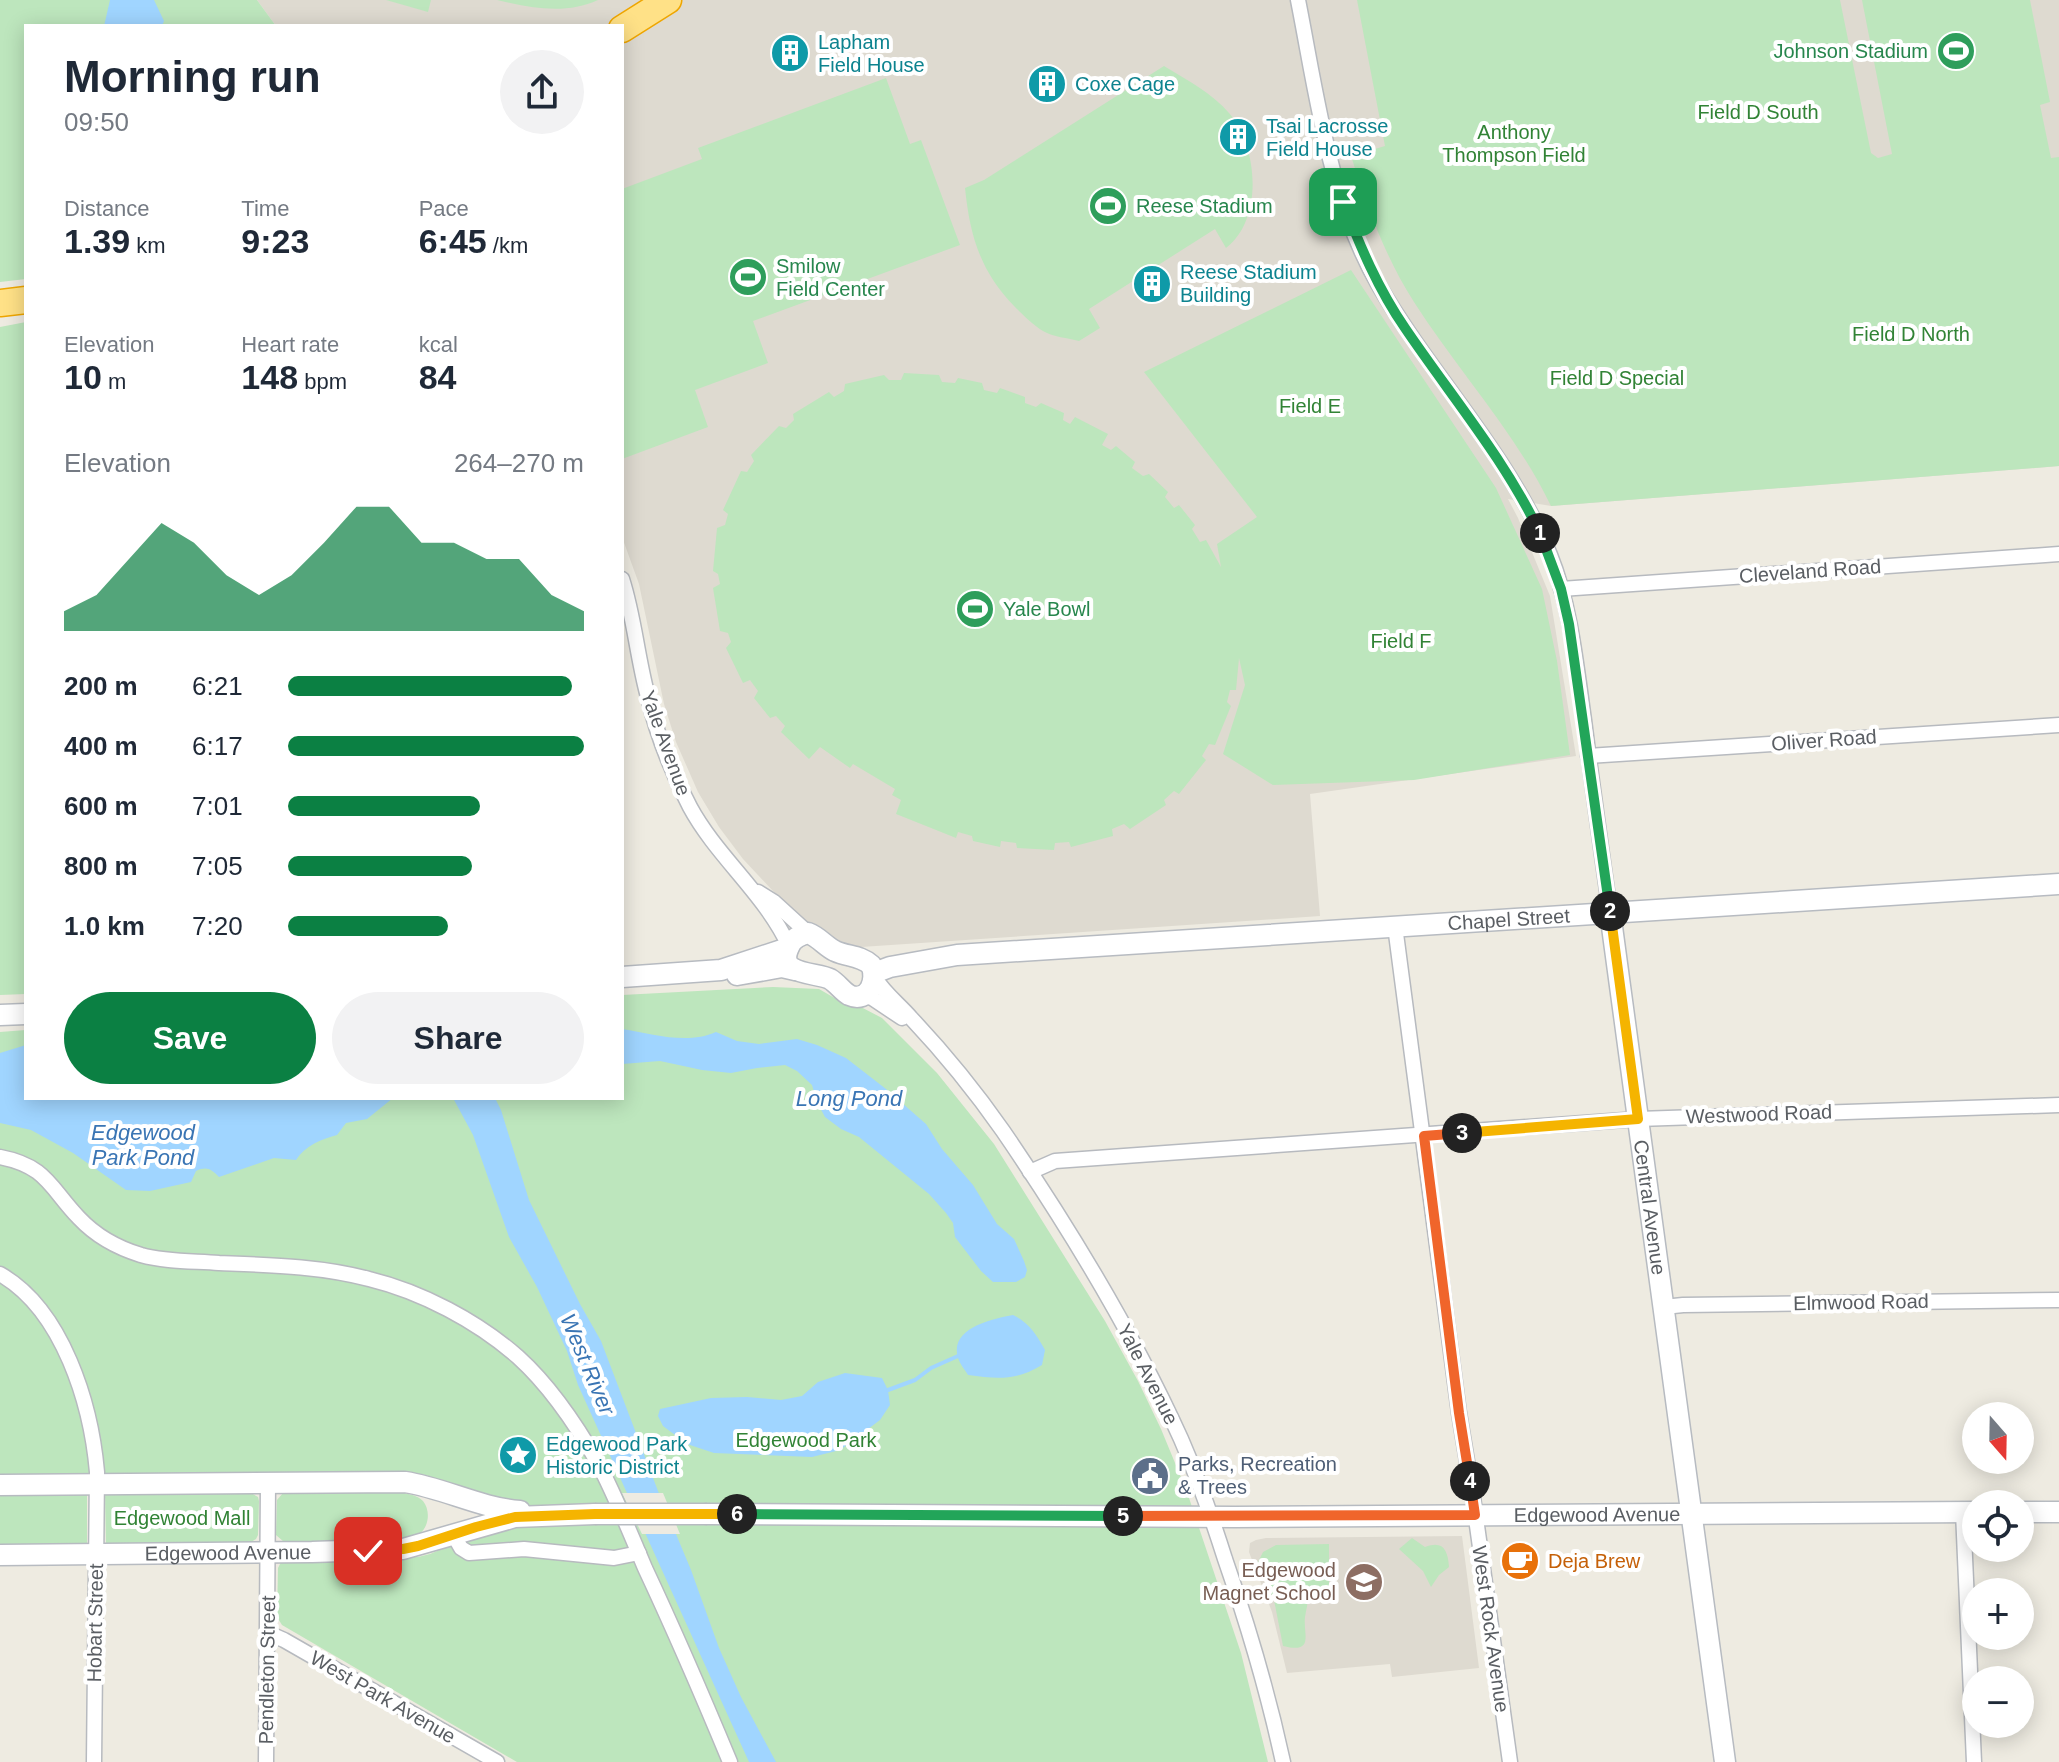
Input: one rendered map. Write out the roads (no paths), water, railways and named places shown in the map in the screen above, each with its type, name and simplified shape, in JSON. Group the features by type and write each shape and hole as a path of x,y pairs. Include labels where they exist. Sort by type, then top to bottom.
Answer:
{"highway":[{"path":"624,28 668,0"},
{"path":"0,303 24,300"}],"street":[{"name":"Central Avenue","path":"1298,0 1328,151 1361,249 1404,326 1515,485 1540,532 1561,589 1569,624 1610,912 1725,1762"},
{"name":"Cleveland Road","path":"1561,589 2059,554"},
{"name":"Yale Avenue","path":"624,588 646,692 668,759 692,810 777,924 788,947"},
{"name":"Oliver Road","path":"1588,756 2059,725"},
{"name":"Chapel Street","path":"875,975 890,967 957,955 2059,884"},
{"name":"Yale Avenue","path":"751,887 774,902 808,933"},
{"name":"West Rock Avenue","path":"1395,926 1459,1413 1510,1762"},
{"path":"624,977 721,970 788,947 800,935 808,933 840,953 858,956 871,965 875,975 873,986 863,995 855,997 830,979 782,967 738,976 721,970"},
{"path":"788,947 788,960 795,970"},
{"name":"Chapel Street","path":"858,956 920,951 957,955"},
{"name":"Yale Avenue","path":"875,975 885,992 943,1053 1001,1128 1131,1338 1182,1442 1211,1517 1261,1675 1283,1762"},
{"name":"Yale Avenue","path":"863,995 923,1031"},
{"path":"0,1015 24,1014"},
{"name":"Westwood Road","path":"1030,1172 1055,1161 1638,1119 2059,1105"},
{"path":"0,1157 42,1175 80,1219 94,1231 126,1249 143,1255 179,1260 287,1267 351,1275 390,1285 441,1307 517,1356 560,1406 602,1473 730,1762"},
{"name":"Hobart Street","path":"0,1274 33,1300 54,1331 80,1389 92,1432 97,1485 94,1762"},
{"name":"Elmwood Road","path":"1664,1307 2059,1300"},
{"name":"Edgewood Avenue","path":"0,1485 405,1482 436,1488 501,1509 595,1514"},
{"name":"Pendleton Street","path":"266,1762 268,1483"},
{"name":"Edgewood Avenue","path":"0,1555 403,1549 515,1517 595,1514 1211,1517 1962,1512"},
{"path":"2034,1512 2059,1512"},
{"path":"453,1534 461,1548 469,1553 524,1549 614,1558 639,1553"},
{"path":"1970,1562 1974,1762"},
{"name":"West Park Avenue","path":"268,1633 493,1761"}],"water":[{"path":"110,0 154,0 164,21 163,24 104,24"},
{"name":"Long Pond","path":"624,1029 682,1038 716,1032 737,1041 759,1044 797,1039 846,1058 926,1124 942,1149 973,1185 997,1224 1014,1239 1027,1270 1025,1277 1016,1282 993,1282 955,1237 953,1223 929,1194 859,1137 825,1117 812,1085 797,1071 785,1065 731,1073 660,1061 624,1064"},
{"name":"Edgewood Park Pond","path":"24,1046 24,1100 391,1100 367,1119 346,1123 337,1135 314,1144 296,1160 274,1158 219,1177 211,1170 203,1169 196,1171 191,1182 150,1191 126,1190 73,1153 31,1130 0,1123 0,1053"},
{"name":"West River","path":"454,1100 496,1100 529,1200 601,1341 719,1648 776,1762 749,1762 578,1385 567,1351 509,1237 473,1135"},
{"path":"1013,1315 1028,1325 1042,1344 1045,1350 1042,1365 1006,1378 968,1375 958,1358 960,1339 974,1327"},
{"path":"845,1373 882,1378 890,1405 880,1420 840,1450 812,1457 714,1453 687,1444 663,1426 658,1416 660,1409 711,1398 781,1400 802,1396 818,1382"}],"waterway":[{"path":"888,1390 915,1380 931,1368 958,1356"}],"place":[{"name":"Johnson Stadium","path":"1956,51"},
{"name":"Lapham Field House","path":"790,53"},
{"name":"Coxe Cage","path":"1047,84"},
{"name":"Tsai Lacrosse Field House","path":"1238,137"},
{"name":"Reese Stadium","path":"1108,206"},
{"name":"Smilow Field Center","path":"748,277"},
{"name":"Reese Stadium Building","path":"1152,284"},
{"name":"Yale Bowl","path":"975,609"},
{"name":"Edgewood Park Historic District","path":"518,1455"},
{"name":"Parks, Recreation & Trees","path":"1150,1476"},
{"name":"Deja Brew","path":"1520,1561"},
{"name":"Edgewood Magnet School","path":"1364,1582"}],"park label":[{"name":"Field D South","path":"1758,112"},
{"name":"Anthony Thompson Field","path":"1514,144"},
{"name":"Field D North","path":"1911,334"},
{"name":"Field D Special","path":"1617,378"},
{"name":"Field E","path":"1310,406"},
{"name":"Field F","path":"1401,641"},
{"name":"Edgewood Park","path":"806,1440"},
{"name":"Edgewood Mall","path":"182,1518"}]}
